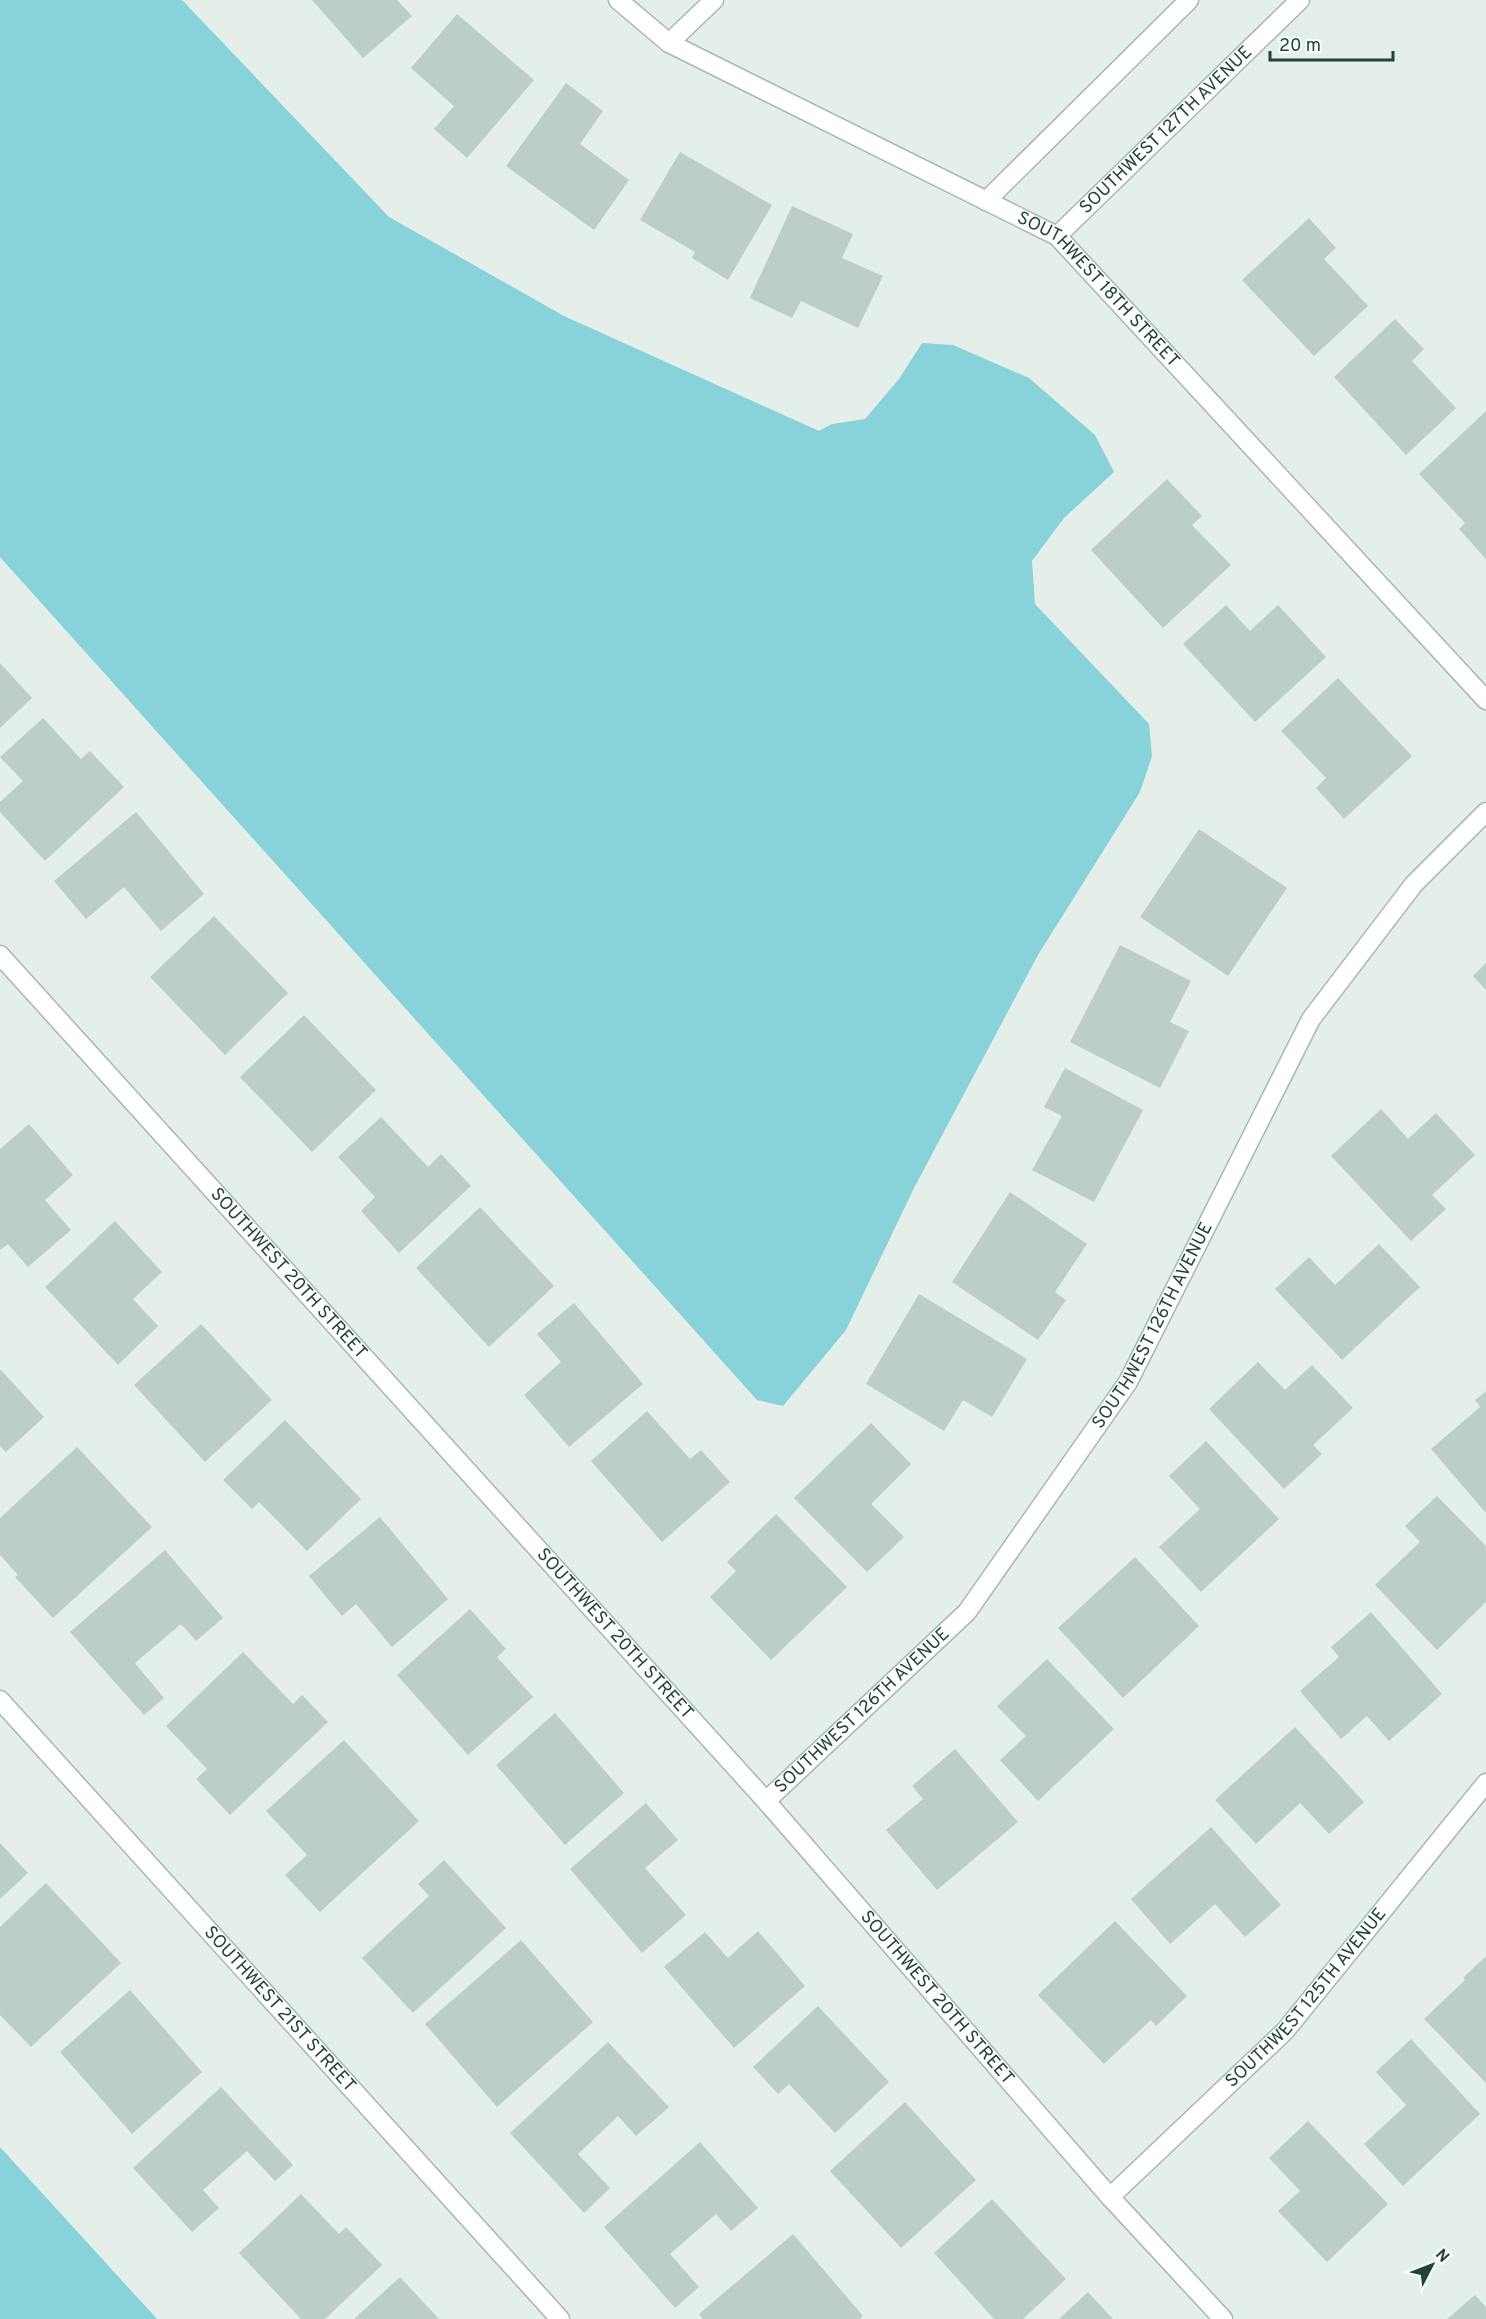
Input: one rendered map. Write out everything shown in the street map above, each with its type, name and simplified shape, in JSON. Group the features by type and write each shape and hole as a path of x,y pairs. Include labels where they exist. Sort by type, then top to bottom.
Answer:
{"street":[{"name":"SOUTHWEST 18TH STREET","path":"618,0 669,43 1057,236 1486,700"},
{"path":"669,43 714,0"},
{"path":"986,201 1189,0"},
{"name":"SOUTHWEST 127TH AVENUE","path":"1057,236 1300,0"},
{"name":"SOUTHWEST 126TH AVENUE","path":"766,1801 967,1612 1128,1382 1311,1019 1413,884 1486,812"},
{"name":"SOUTHWEST 20TH STREET","path":"0,955 766,1801 1110,2197 1222,2319"},
{"name":"SOUTHWEST 21ST STREET","path":"0,1700 560,2319"},
{"name":"SOUTHWEST 125TH AVENUE","path":"1110,2197 1285,2031 1486,1783"}],"water":[{"path":"0,0 182,0 389,217 564,316 819,431 832,424 865,419 899,379 922,343 953,345 1029,378 1095,435 1114,472 1064,518 1032,561 1035,604 1149,724 1152,756 1140,792 1038,955 914,1188 846,1330 783,1406 757,1400 0,557"},
{"path":"0,2147 157,2319 0,2319"}],"building":[{"path":"312,0 397,0 412,16 363,58"},
{"path":"457,14 534,80 467,158 434,129 454,106 411,68"},
{"path":"566,83 603,111 580,144 629,180 594,230 506,166"},
{"path":"680,152 772,205 728,280 692,258 695,252 640,220"},
{"path":"792,206 853,234 842,258 883,276 858,328 801,301 792,318 750,298"},
{"path":"1309,218 1336,248 1324,259 1368,306 1314,356 1242,280"},
{"path":"1395,319 1424,349 1412,361 1456,408 1406,455 1334,377"},
{"path":"1486,411 1486,559 1459,529 1465,523 1419,474"},
{"path":"1167,479 1202,516 1192,525 1231,565 1163,628 1091,550"},
{"path":"1226,605 1250,631 1278,605 1326,657 1255,722 1183,644"},
{"path":"0,663 32,698 0,728"},
{"path":"1338,678 1412,756 1344,819 1316,788 1326,778 1281,731"},
{"path":"43,718 81,759 90,751 124,787 45,861 0,812 0,802 23,781 0,757"},
{"path":"136,812 204,894 161,931 124,887 86,919 54,881"},
{"path":"1199,829 1287,888 1228,976 1140,917"},
{"path":"214,916 288,993 225,1055 150,977"},
{"path":"1120,945 1191,981 1170,1022 1189,1031 1160,1088 1070,1042"},
{"path":"1486,963 1486,990 1473,976"},
{"path":"304,1015 376,1090 312,1152 240,1077"},
{"path":"1065,1068 1143,1110 1094,1202 1032,1170 1062,1116 1044,1107"},
{"path":"1381,1109 1408,1139 1436,1113 1475,1155 1432,1195 1446,1209 1411,1241 1331,1156"},
{"path":"381,1117 428,1167 441,1154 471,1186 399,1253 361,1211 375,1197 338,1157"},
{"path":"29,1124 73,1175 45,1200 71,1230 28,1267 8,1244 0,1250 0,1149"},
{"path":"1010,1192 1087,1244 1055,1292 1066,1300 1038,1340 952,1282"},
{"path":"480,1207 554,1286 489,1347 416,1268"},
{"path":"115,1221 162,1272 133,1299 158,1326 118,1365 45,1287"},
{"path":"1379,1244 1420,1287 1342,1360 1275,1289 1309,1257 1335,1285"},
{"path":"919,1294 1027,1359 992,1417 963,1400 944,1431 866,1384"},
{"path":"574,1303 643,1384 569,1447 524,1395 561,1362 537,1334"},
{"path":"201,1324 272,1400 205,1462 134,1385"},
{"path":"1258,1362 1285,1390 1312,1365 1353,1408 1313,1445 1322,1454 1284,1489 1209,1409"},
{"path":"0,1369 44,1417 6,1452 0,1446"},
{"path":"1486,1391 1486,1513 1431,1449 1480,1407 1475,1400"},
{"path":"647,1411 690,1459 701,1450 730,1482 662,1542 591,1461"},
{"path":"285,1420 361,1499 307,1551 259,1502 252,1509 223,1480"},
{"path":"871,1423 911,1464 871,1504 904,1537 867,1572 794,1498"},
{"path":"1206,1441 1279,1519 1201,1592 1159,1547 1200,1509 1169,1476"},
{"path":"77,1447 152,1527 53,1618 15,1577 18,1575 0,1555 0,1518"},
{"path":"1437,1496 1486,1546 1486,1602 1437,1650 1375,1585 1420,1542 1405,1526"},
{"path":"776,1514 847,1587 771,1660 710,1597 736,1571 727,1562"},
{"path":"380,1517 448,1599 392,1647 356,1604 342,1616 309,1576"},
{"path":"165,1550 223,1618 196,1641 181,1624 135,1663 164,1698 144,1715 70,1632"},
{"path":"1135,1557 1199,1626 1123,1698 1058,1628"},
{"path":"470,1609 506,1649 497,1657 533,1697 468,1755 397,1675"},
{"path":"1371,1612 1442,1694 1389,1741 1367,1716 1341,1739 1300,1691 1339,1657 1331,1647"},
{"path":"243,1652 293,1704 302,1695 328,1722 230,1815 196,1779 207,1769 166,1726"},
{"path":"1047,1659 1114,1729 1038,1801 1000,1760 1026,1736 997,1706"},
{"path":"555,1713 624,1793 565,1845 496,1765"},
{"path":"1295,1727 1364,1802 1329,1834 1300,1803 1256,1844 1215,1800"},
{"path":"344,1740 419,1821 320,1912 285,1875 307,1855 266,1811"},
{"path":"955,1749 1018,1822 937,1890 886,1830 923,1799 912,1786"},
{"path":"646,1803 678,1840 645,1868 686,1915 642,1953 570,1869"},
{"path":"1211,1827 1281,1905 1245,1937 1215,1904 1170,1944 1131,1899"},
{"path":"0,1843 28,1873 0,1899"},
{"path":"444,1860 506,1928 413,2013 362,1958 429,1896 418,1884"},
{"path":"46,1883 121,1963 31,2047 0,2015 0,1927"},
{"path":"1115,1921 1187,1996 1156,2026 1151,2020 1104,2064 1038,1995"},
{"path":"758,1931 805,1986 734,2048 664,1967 705,1932 728,1958"},
{"path":"521,1940 593,2022 497,2107 425,2024"},
{"path":"1486,1956 1486,2083 1424,2019 1465,1980 1463,1978"},
{"path":"130,1990 202,2072 132,2134 60,2052"},
{"path":"818,2006 889,2082 835,2133 789,2084 778,2094 753,2067"},
{"path":"1411,2039 1480,2114 1403,2186 1364,2144 1406,2105 1376,2072"},
{"path":"608,2042 669,2107 636,2136 618,2116 578,2154 610,2188 584,2213 510,2133"},
{"path":"221,2087 293,2165 275,2181 247,2151 203,2190 219,2208 192,2232 133,2168"},
{"path":"905,2102 976,2180 901,2248 830,2171"},
{"path":"1308,2121 1388,2204 1327,2262 1278,2211 1300,2191 1269,2158"},
{"path":"700,2142 758,2208 731,2231 716,2214 670,2254 699,2287 675,2308 604,2227"},
{"path":"301,2194 339,2234 346,2227 382,2265 325,2319 301,2319 239,2253"},
{"path":"992,2199 1066,2279 1023,2319 994,2319 934,2253"},
{"path":"793,2234 863,2316 860,2319 703,2319 699,2314"},
{"path":"400,2277 439,2319 354,2319"},
{"path":"1088,2292 1113,2319 1059,2319"},
{"path":"1475,2295 1486,2307 1486,2319 1447,2319"}]}
